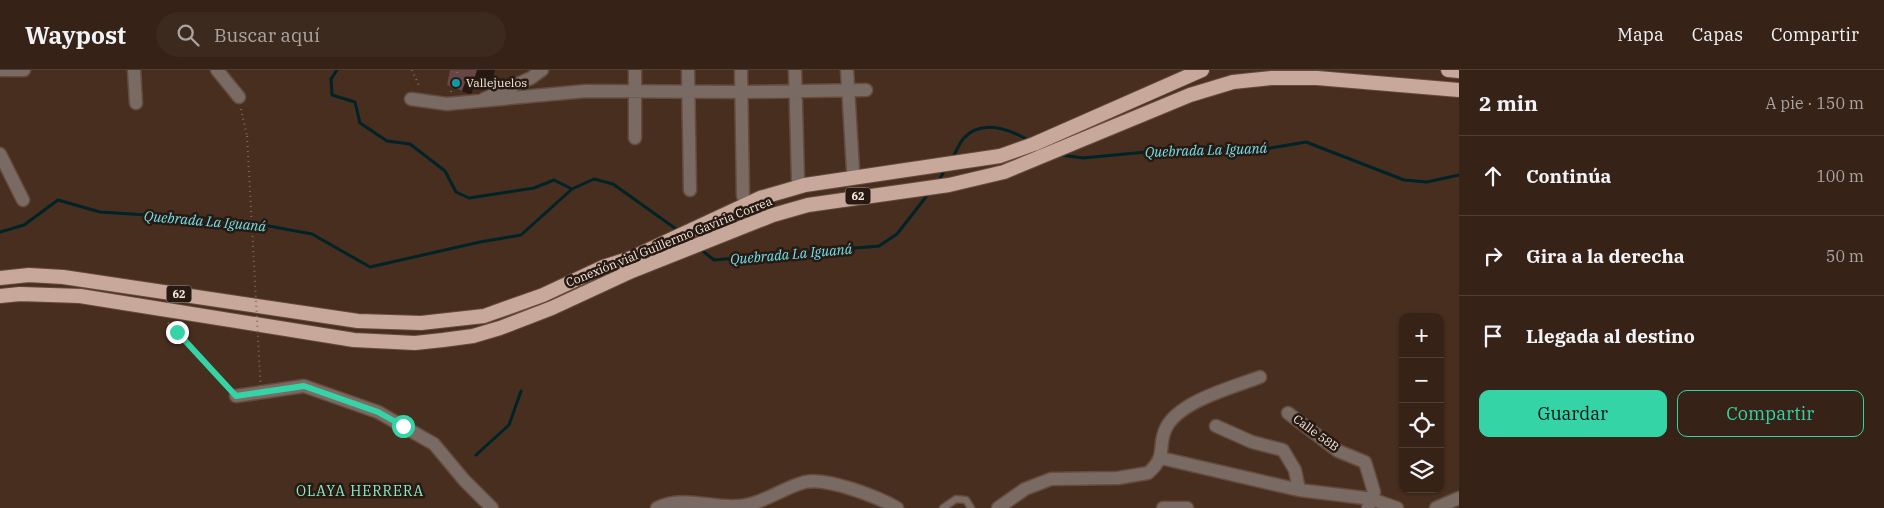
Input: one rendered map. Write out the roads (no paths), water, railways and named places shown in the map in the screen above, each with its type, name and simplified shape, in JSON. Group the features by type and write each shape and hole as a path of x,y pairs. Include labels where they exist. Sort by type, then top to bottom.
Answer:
{"highway":[{"name":"Conexión vial Guillermo Gaviria Correa","path":"0,296 20,294 80,296 354,340 415,343 473,336 552,308 631,264 748,204 784,190 824,181 1000,156 1034,144 1202,70"},
{"path":"1448,70 1459,71"},
{"name":"Conexión vial Guillermo Gaviria Correa","path":"0,278 63,276 358,321 421,323 484,316 535,298 603,268 631,264 790,210 854,197 949,184 1004,172 1190,96 1232,82 1317,78 1459,90"}],"street":[{"path":"2,70 24,70"},
{"path":"134,70 136,104"},
{"path":"217,70 239,97"},
{"path":"482,100 531,78 542,70"},
{"path":"635,70 635,138"},
{"path":"688,70 690,190"},
{"path":"741,70 743,196"},
{"path":"795,70 798,180"},
{"path":"847,70 853,170"},
{"path":"411,99 447,104 586,91 795,92 866,90"},
{"path":"0,154 23,200"},
{"path":"998,508 1025,489 1051,479 1118,478 1148,473 1161,458 1166,428 1180,411 1260,377"},
{"path":"236,396 304,386 378,412 434,444 464,480 492,508"},
{"name":"Calle 58B","path":"1288,413 1338,451 1357,457 1365,462 1374,492 1369,504"},
{"path":"1216,426 1252,442 1283,450 1295,470 1299,490"},
{"path":"1161,458 1299,490 1397,508"},
{"path":"657,508 689,501 736,506 761,501 807,481 842,486 879,497 897,508"},
{"path":"1436,508 1459,498"},
{"path":"1167,508 1187,508"}],"lane":[{"path":"943,508 956,499 966,500 972,508"}],"waterway":[{"path":"337,70 331,79 332,95 355,102 360,123 387,141 410,144 445,171 456,192 469,198 534,188 554,180 572,189"},
{"name":"Quebrada La Iguaná","path":"952,159 964,138 980,128 988,127 1006,130 1030,141"},
{"name":"Quebrada La Iguaná","path":"1061,155 1083,158 1199,147 1253,151 1306,142 1404,180 1427,182 1459,175"},
{"name":"Quebrada La Iguaná","path":"938,182 946,168"},
{"name":"Quebrada La Iguaná","path":"0,232 24,225 58,200 100,212 242,221 312,234 370,267 480,242 521,235 572,189 594,179 613,184 679,231"},
{"name":"Quebrada La Iguaná","path":"699,248 714,260 879,246 897,234 929,193"},
{"path":"476,455 509,425 521,391"}],"place":[{"name":"Vallejuelos","path":"456,83"}],"district":[{"name":"OLAYA HERRERA","path":"360,491"}]}
